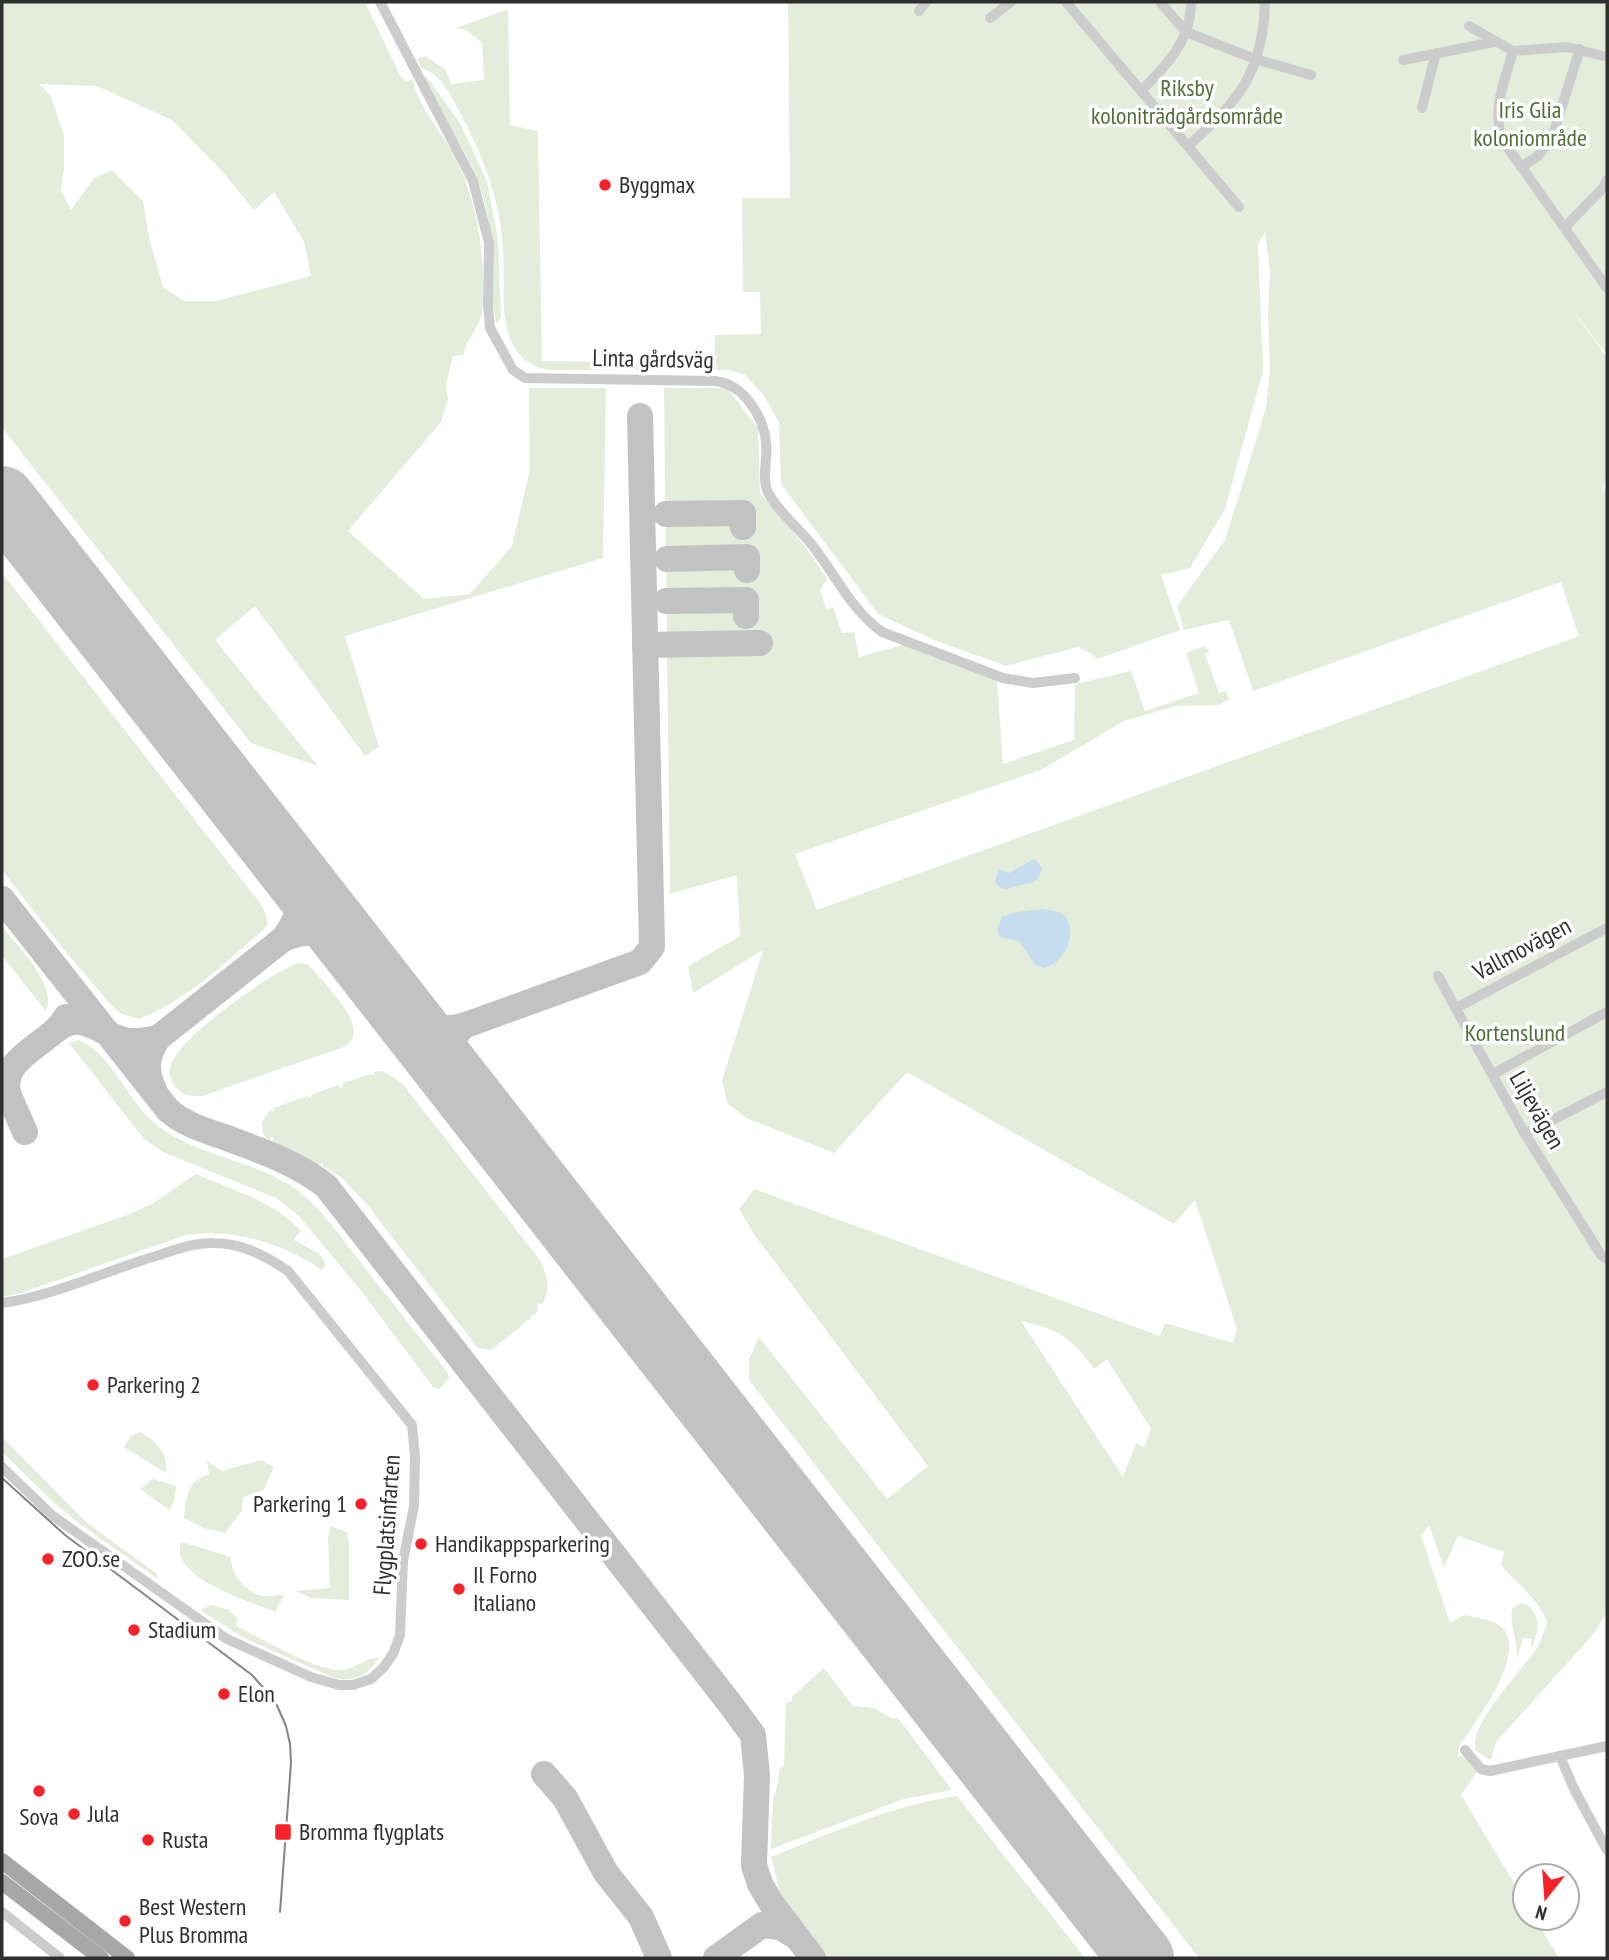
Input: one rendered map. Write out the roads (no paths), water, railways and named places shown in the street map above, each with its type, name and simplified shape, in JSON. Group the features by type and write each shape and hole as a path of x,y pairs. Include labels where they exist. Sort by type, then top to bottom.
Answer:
{"main road":[{"path":"2,1861 101,1958"},
{"path":"2,1882 127,1958"}],"street":[{"name":"Linta gårdsväg","path":"380,2 473,181 489,243 490,328 513,370 525,378 715,381 734,386 762,422 766,442 767,490 811,543 842,591 870,624 883,632 1003,678 1033,683 1075,678"},
{"path":"919,11 926,2"},
{"path":"990,18 1011,2"},
{"path":"1066,2 1239,206"},
{"path":"1160,2 1186,32 1255,59 1311,75"},
{"path":"1142,90 1169,63 1183,41 1191,16 1191,2"},
{"path":"1189,145 1233,104 1250,75 1261,41 1265,2"},
{"path":"1469,26 1513,51 1567,47 1580,48 1607,57"},
{"path":"1403,60 1494,42"},
{"path":"1521,167 1538,156 1552,138 1580,48"},
{"path":"1513,51 1497,104 1496,119 1501,138 1606,282"},
{"path":"1422,108 1436,53"},
{"path":"1565,227 1603,188 1607,180"},
{"name":"Vallmovägen","path":"1456,1008 1607,928"},
{"name":"Liljevägen","path":"1438,976 1525,1134 1601,1255 1607,1259"},
{"path":"1493,1074 1607,1012"},
{"path":"1525,1134 1607,1093"},
{"name":"Flygplatsinfarten","path":"2,1303 45,1293 188,1246 214,1243 244,1248 267,1257 288,1271 412,1425 415,1456 414,1506 403,1561 400,1635 393,1654 371,1679 354,1685 339,1685 311,1677 227,1639 53,1516 2,1467"},
{"path":"1465,1751 1481,1769 1490,1771 1607,1746"},
{"path":"1560,1756 1574,1789 1607,1850"},
{"path":"2,1912 60,1958"}],"water":[{"path":"1034,859 1042,868 1038,879 1033,882 1005,889 995,882 999,869 1009,873"},
{"path":"1042,909 1059,912 1066,917 1070,932 1063,954 1044,968 1035,965 1019,941 1000,937 997,929 1002,917"}],"tram line":[{"path":"2,1478 65,1535 252,1675 275,1701 286,1726 291,1763 280,1912"}],"place":[{"name":"Byggmax","path":"605,185"},
{"name":"Parkering 2","path":"93,1385"},
{"name":"Parkering 1","path":"361,1504"},
{"name":"Handikappsparkering","path":"421,1544"},
{"name":"ZOO.se","path":"48,1559"},
{"name":"Il Forno Italiano","path":"459,1589"},
{"name":"Stadium","path":"134,1630"},
{"name":"Elon","path":"224,1694"},
{"name":"Sova","path":"39,1791"},
{"name":"Jula","path":"74,1814"},
{"name":"Bromma flygplats","path":"283,1832"},
{"name":"Rusta","path":"148,1840"},
{"name":"Best Western Plus Bromma","path":"125,1921"}],"park label":[{"name":"Riksby koloniträdgårdsområde","path":"1187,102"},
{"name":"Iris Glia koloniområde","path":"1530,124"},
{"name":"Kortenslund","path":"1515,1033"}]}
